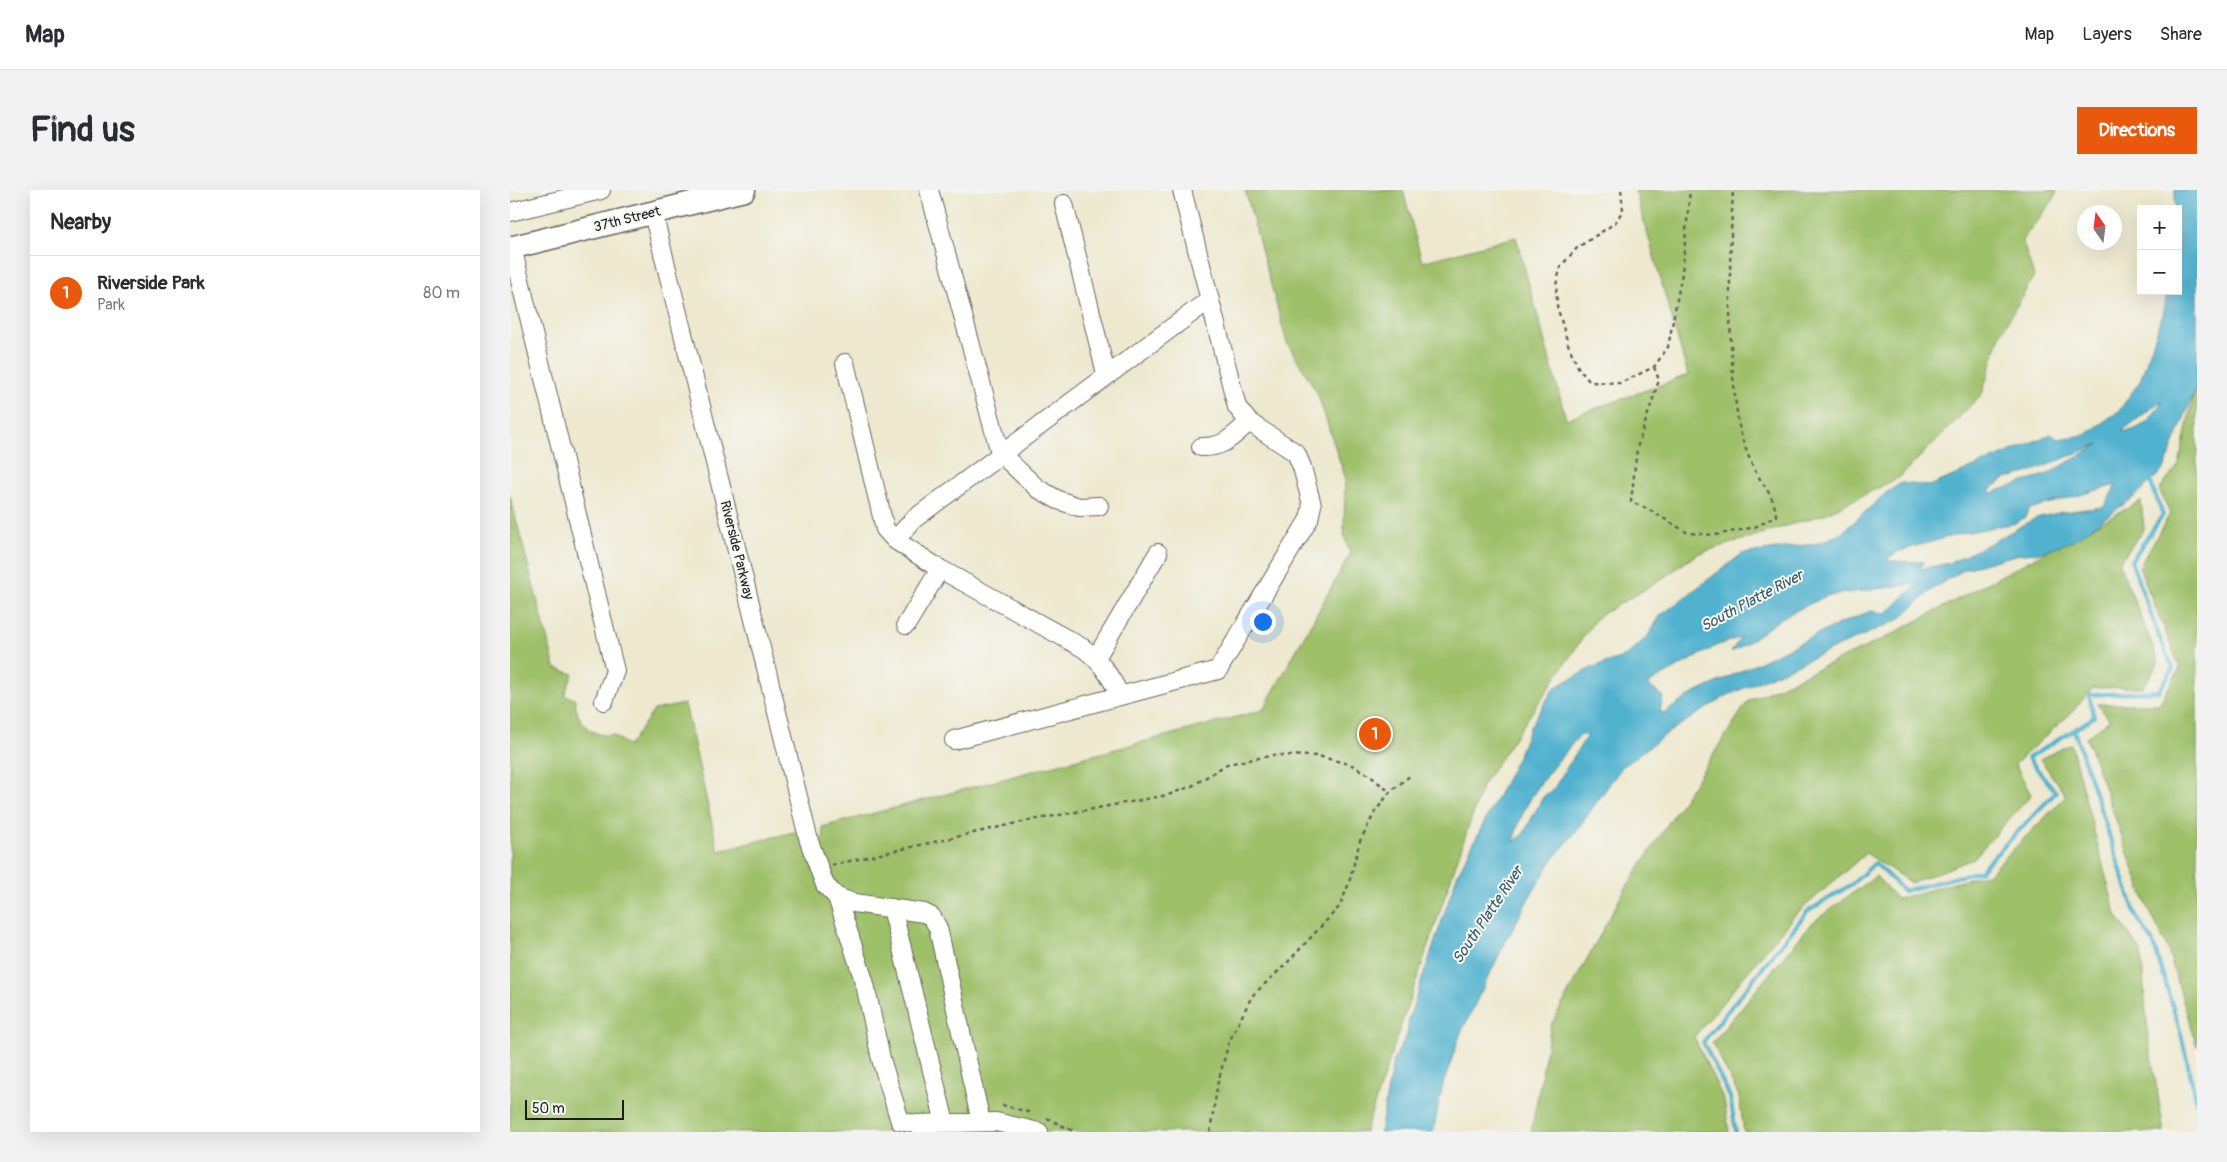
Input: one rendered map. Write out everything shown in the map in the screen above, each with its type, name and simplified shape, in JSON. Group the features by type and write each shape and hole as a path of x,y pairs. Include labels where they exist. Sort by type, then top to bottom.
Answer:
{"main road":[{"name":"37th Street","path":"511,248 744,190"}],"street":[{"path":"510,212 553,196 601,190"},
{"path":"929,190 1000,454 1037,488 1058,500 1078,507 1099,506"},
{"path":"954,740 1218,670 1309,519 1312,505 1296,453 1249,422 1237,407 1182,190"},
{"path":"1064,204 1106,374"},
{"name":"Riverside Parkway","path":"653,213 807,832 865,984 881,1058 900,1120 916,1124 945,1123"},
{"path":"511,248 616,671 604,701"},
{"path":"895,540 914,519 1106,374 1209,300"},
{"path":"844,362 885,529 895,540 940,569 1096,658 1111,677 1120,695"},
{"path":"1201,447 1214,448 1227,441 1249,422"},
{"path":"1096,658 1158,553"},
{"path":"906,625 940,569"},
{"path":"831,891 854,903 924,913 932,917 938,928 980,1122"},
{"path":"892,908 945,1123 996,1122 1039,1132"}],"path":[{"path":"1621,190 1623,210 1615,223 1577,248 1561,266 1556,285 1556,306 1569,347 1579,369 1590,382 1620,384 1654,367 1668,347 1682,272 1690,190"},
{"path":"1654,367 1659,380 1637,448 1631,502 1648,509 1688,533 1715,535 1754,527 1776,516 1775,503 1754,468 1740,428 1736,400 1730,325 1733,190"},
{"path":"829,865 1022,822 1168,795 1192,786 1227,764 1274,755 1318,756 1352,765 1369,775 1390,792"},
{"path":"1210,1132 1218,1082 1229,1042 1252,996 1287,964 1340,906 1349,883 1360,841 1375,812 1390,792 1411,775"}],"green space":[{"path":"1245,190 1403,190 1422,262 1516,237 1566,419 1688,375 1635,190 2057,190 2054,199 2022,240 2034,276 2000,335 1982,394 1900,477 1825,514 1697,554 1653,585 1597,617 1483,784 1365,1132 510,1132 510,496 555,668 573,674 564,695 575,699 581,721 591,731 613,735 629,746 654,710 685,704 718,851 794,832 824,839 822,827 1263,710 1350,554 1344,534 1345,477 1317,392 1287,343"},
{"path":"2197,377 2197,1047 2167,947 2146,903 2086,737 2110,720 2097,704 2159,704 2180,668 2139,567 2170,514 2159,489 2179,465"},
{"path":"2141,501 2144,529 2119,563 2159,662 2143,687 2093,688 2072,712 2015,764 2031,795 1973,859 1911,883 1866,853 1794,916 1694,1037 1724,1100 1729,1132 1531,1132 1551,1025 1624,891 1748,701 1881,640"},
{"path":"2071,744 2116,915 2141,951 2148,1036 2164,1132 1744,1132 1739,1096 1712,1043 1812,923 1876,876 1897,899 1990,873 2066,796 2040,759"}],"water":[{"name":"South Platte River","path":"2175,190 2197,190 2197,385 2164,469 2133,498 2072,541 2039,553 2019,554 1965,569 1934,588 1898,620 1726,696 1669,732 1621,768 1575,833 1552,860 1501,951 1460,1035 1442,1088 1433,1132 1380,1132 1393,1061 1407,1035 1409,1018 1458,873 1518,757 1530,727 1554,688 1593,667 1626,656 1648,636 1660,616 1742,554 1819,543 1842,533 1886,493 1901,483 1930,486 2051,434 2058,439 2085,435 2119,411 2140,381 2164,311 2166,295 2182,295 2182,205 2175,205","holes":["2162,400 2151,417 2141,426 2129,431 2122,431","2099,444 2048,474 1991,493 1989,490 2005,479 2033,471","2116,485 2104,507 2062,512 2036,518 1950,563 1920,569 1924,562 1888,561 1888,558 1899,551 1963,533 2016,523 2025,517 2029,509","1920,583 1912,588 1886,613 1871,611 1839,624 1691,695 1664,713 1660,711 1663,697 1647,684 1718,645 1741,637 1731,652 1783,617 1826,596","1588,734 1554,788 1543,797 1524,833 1514,842 1517,827 1530,799 1579,736"]}],"waterway":[{"path":"2149,478 2163,515 2131,561 2160,639 2173,668 2159,691 2089,695 2094,717 2074,730 2136,916 2153,942 2181,1034 2197,1104"},
{"path":"1736,1132 1730,1097 1703,1042 1807,912 1852,884 1875,863 1904,891 1980,871 2056,792 2028,758 2074,730"}],"place":[{"name":"Riverside Park","path":"1375,734"}]}
